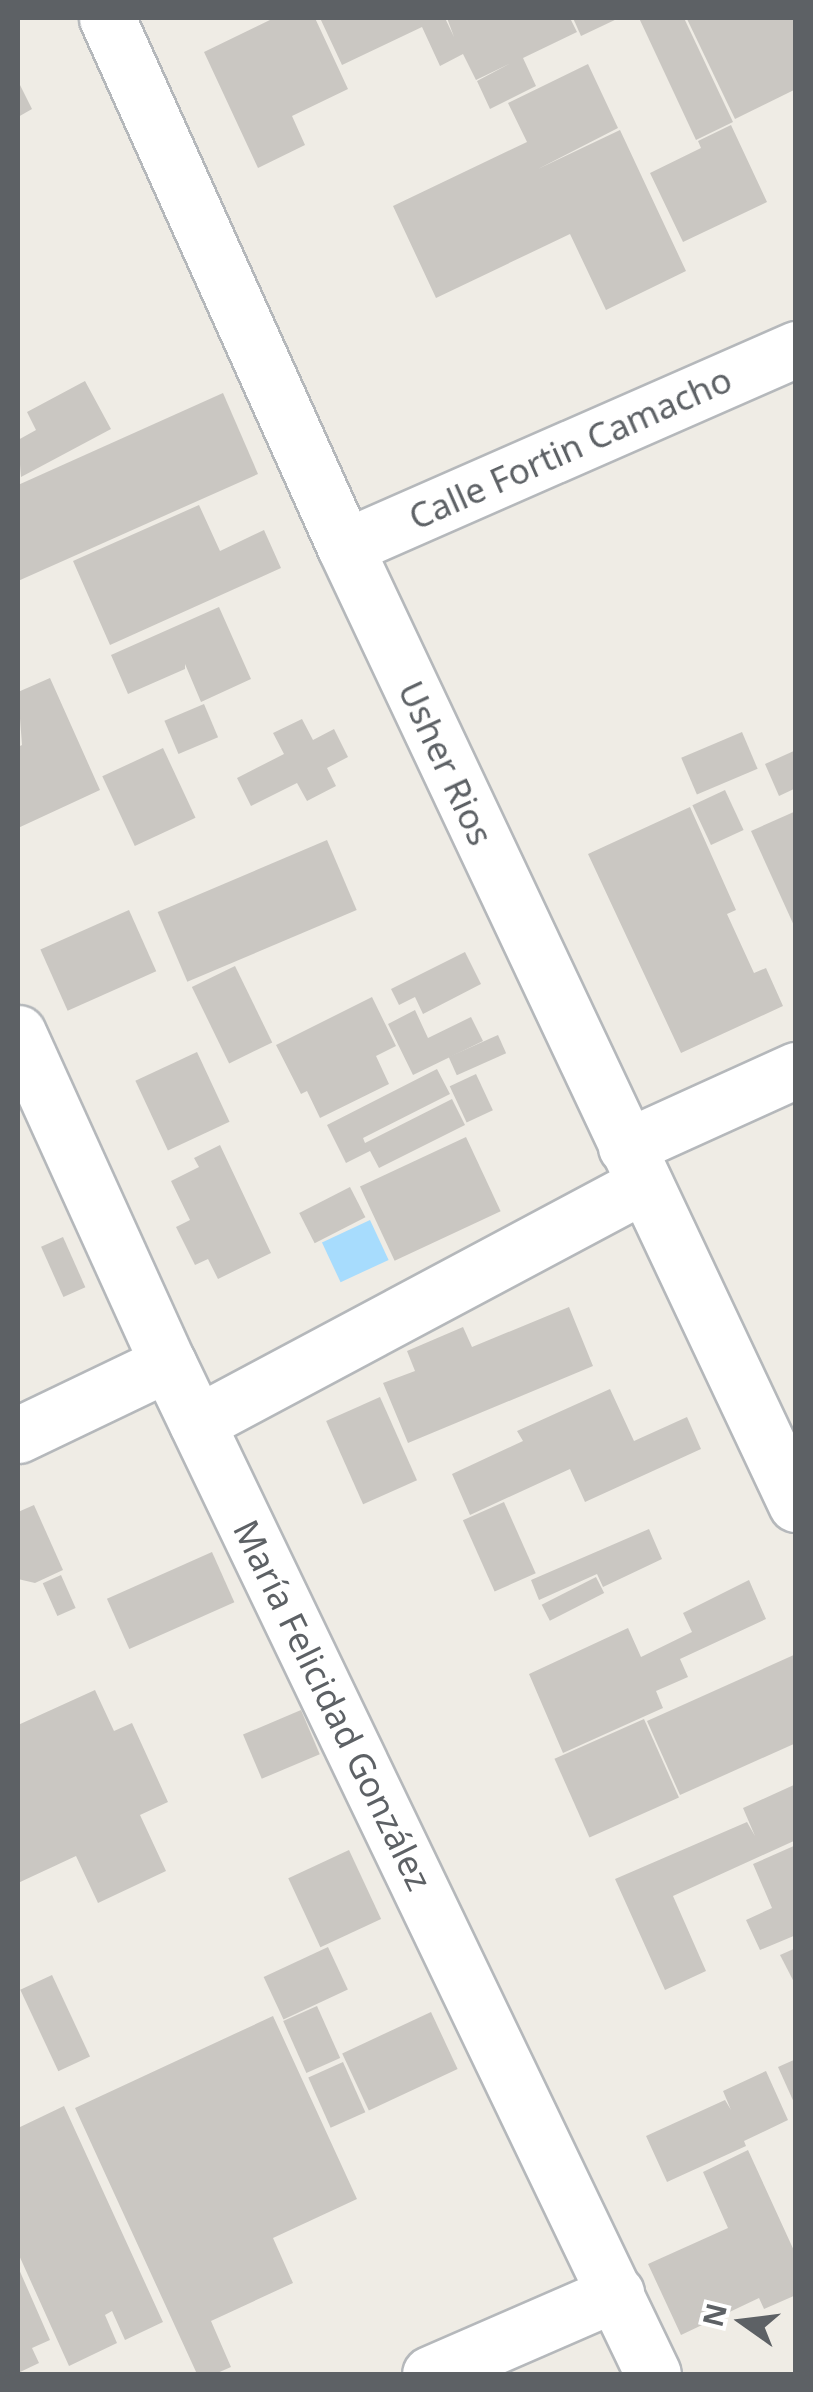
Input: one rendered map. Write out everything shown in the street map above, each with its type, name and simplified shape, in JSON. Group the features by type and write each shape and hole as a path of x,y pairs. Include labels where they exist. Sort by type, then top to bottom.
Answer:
{"street":[{"name":"Usher Rios","path":"107,18 346,547 796,1504"},
{"name":"Calle Fortin Camacho","path":"346,547 796,348"},
{"name":"María Felicidad González","path":"18,1033 168,1363 654,2374"},
{"path":"197,1423 796,1070"},
{"path":"18,1435 168,1363"},
{"path":"430,2374 616,2292"}],"water":[{"path":"370,1220 389,1260 341,1282 322,1242"}],"building":[{"path":"274,18 315,18 348,89 292,116 305,145 258,168 204,52"},
{"path":"320,18 445,18 454,37 447,18 570,18 577,32 523,58 536,86 490,109 477,81 511,63 476,80 463,54 440,66 422,27 342,65"},
{"path":"573,18 619,18 581,36"},
{"path":"639,18 684,18 733,122 696,140"},
{"path":"796,18 796,89 735,119 687,19"},
{"path":"588,64 618,128 538,169 620,130 686,271 606,310 570,234 436,298 393,206 527,142 508,103"},
{"path":"18,81 32,109 18,117"},
{"path":"731,125 767,202 683,242 650,173 701,148 698,141"},
{"path":"85,381 111,429 21,477 18,440 36,430 27,412"},
{"path":"223,393 258,474 18,581 18,485"},
{"path":"199,505 220,551 264,530 281,568 110,645 73,561"},
{"path":"219,607 251,679 201,702 185,664 185,669 128,694 111,655"},
{"path":"50,678 100,790 18,828 18,747 22,745 18,692"},
{"path":"204,704 218,737 178,754 164,721"},
{"path":"302,719 313,740 334,729 348,757 327,768 336,786 307,801 297,783 251,806 237,778 284,754 273,733"},
{"path":"742,732 758,769 697,795 681,758"},
{"path":"163,748 196,818 135,846 102,776"},
{"path":"796,750 796,788 779,796 765,764"},
{"path":"725,790 744,830 711,845 692,805"},
{"path":"690,807 736,910 727,914 754,973 766,968 783,1006 681,1053 588,854"},
{"path":"796,811 796,930 751,831"},
{"path":"327,840 357,910 187,982 158,912"},
{"path":"129,910 156,971 68,1011 40,949"},
{"path":"465,952 481,984 423,1014 415,997 399,1005 391,989"},
{"path":"235,966 272,1042 229,1063 192,987"},
{"path":"372,997 396,1046 376,1056 389,1084 320,1118 307,1091 301,1094 276,1045"},
{"path":"415,1010 428,1038 471,1017 483,1041 413,1075 388,1024"},
{"path":"498,1035 506,1053 457,1075 449,1057"},
{"path":"197,1052 230,1122 168,1151 135,1081"},
{"path":"437,1069 450,1094 363,1138 365,1143 452,1099 465,1125 379,1168 370,1151 346,1163 327,1125"},
{"path":"476,1074 493,1110 467,1123 450,1086"},
{"path":"466,1137 501,1211 395,1261 360,1186"},
{"path":"220,1145 271,1253 218,1279 208,1259 195,1265 176,1227 190,1220 171,1181 199,1167 194,1158"},
{"path":"350,1187 365,1217 315,1243 299,1213"},
{"path":"63,1237 85,1287 63,1297 41,1247"},
{"path":"569,1307 593,1366 408,1443 383,1383 415,1371 407,1351 463,1327 472,1347"},
{"path":"610,1389 634,1441 687,1417 701,1449 585,1502 570,1469 470,1515 452,1474 523,1441 517,1431"},
{"path":"380,1397 417,1480 363,1504 326,1421"},
{"path":"504,1502 536,1573 495,1592 463,1520"},
{"path":"34,1505 63,1570 35,1583 18,1579 18,1512"},
{"path":"649,1529 662,1559 603,1587 597,1574 539,1600 531,1580"},
{"path":"212,1552 234,1602 129,1649 107,1599"},
{"path":"61,1575 76,1608 57,1616 43,1583"},
{"path":"596,1577 604,1593 550,1621 542,1605"},
{"path":"749,1580 766,1619 680,1659 688,1677 656,1691 663,1708 563,1753 529,1674 628,1628 641,1657 692,1632 683,1613"},
{"path":"796,1654 796,1743 680,1795 647,1721"},
{"path":"95,1690 114,1731 132,1723 168,1802 140,1815 166,1871 98,1903 76,1856 18,1883 18,1725"},
{"path":"301,1710 320,1754 262,1779 243,1735"},
{"path":"644,1719 679,1798 589,1837 554,1759"},
{"path":"796,1784 796,1840 673,1896 706,1971 665,1990 615,1879 747,1822 755,1836 743,1808"},
{"path":"796,1845 796,1935 760,1950 746,1920 772,1908 753,1864"},
{"path":"349,1850 381,1919 320,1947 288,1878"},
{"path":"328,1947 348,1990 284,2020 264,1977"},
{"path":"796,1948 796,1986 780,1955"},
{"path":"52,1975 90,2057 58,2071 20,1990"},
{"path":"317,2006 340,2058 306,2073 283,2021"},
{"path":"431,2012 458,2069 369,2111 342,2053"},
{"path":"273,2016 357,2199 273,2238 293,2283 211,2321 231,2367 215,2374 197,2374 75,2108"},
{"path":"796,2059 796,2107 778,2067"},
{"path":"343,2062 365,2112 331,2128 308,2077"},
{"path":"766,2071 788,2120 744,2141 746,2146 667,2182 646,2136 725,2100 731,2110 723,2091"},
{"path":"64,2106 163,2322 125,2340 112,2311 105,2315 117,2343 69,2366 18,2253 18,2128"},
{"path":"748,2150 796,2255 796,2295 764,2309 759,2298 681,2335 648,2264 728,2228 703,2172"},
{"path":"18,2267 50,2340 32,2348 39,2363 18,2373"}]}
